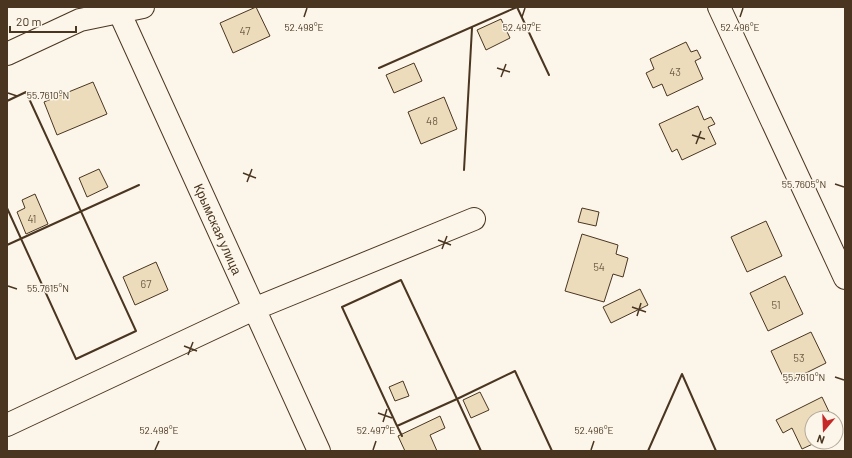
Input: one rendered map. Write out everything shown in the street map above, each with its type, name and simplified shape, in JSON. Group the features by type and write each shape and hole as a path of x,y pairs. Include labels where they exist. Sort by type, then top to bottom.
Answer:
{"street":[{"path":"7,54 80,20 118,9 143,7"},
{"path":"719,7 845,278"},
{"name":"Крымская улица","path":"118,9 318,451"},
{"path":"7,425 254,309 474,219"}],"building":[{"path":"256,7 270,36 233,53 220,23"},
{"path":"501,19 510,38 486,50 477,30"},
{"path":"686,42 691,52 697,50 701,58 695,61 703,79 667,96 662,84 653,88 646,73 654,69 650,59"},
{"path":"414,63 422,81 394,93 386,75"},
{"path":"93,82 107,114 57,135 44,102"},
{"path":"444,97 457,129 421,144 408,112"},
{"path":"698,106 704,120 711,117 715,124 708,127 716,144 682,160 677,149 672,152 659,124"},
{"path":"99,169 108,187 87,197 79,178"},
{"path":"35,194 48,224 26,234 17,212 25,208 22,200"},
{"path":"582,208 599,212 596,226 578,222"},
{"path":"766,221 782,256 747,272 731,237"},
{"path":"582,234 618,245 616,254 628,258 623,277 613,274 604,302 565,291"},
{"path":"156,262 168,290 135,305 123,277"},
{"path":"785,276 803,314 768,331 750,293"},
{"path":"640,289 648,305 611,323 603,307"},
{"path":"811,332 826,363 786,383 771,351"},
{"path":"403,381 409,396 395,401 389,387"},
{"path":"480,392 489,410 471,418 463,400"},
{"path":"822,397 828,410 804,410 804,448 802,449 792,428 783,433 776,420"},
{"path":"440,416 445,428 430,435 437,451 405,451 398,436"}],"wall":[{"path":"517,7 549,75"},
{"path":"379,68 517,7"},
{"path":"464,170 472,28"},
{"path":"7,101 26,92 136,331 76,359 7,208"},
{"path":"7,245 139,185"},
{"path":"397,426 342,307 401,280 457,399 515,371 552,451"},
{"path":"648,451 682,374 716,451"},
{"path":"402,436 397,426 457,399 481,451"}]}
